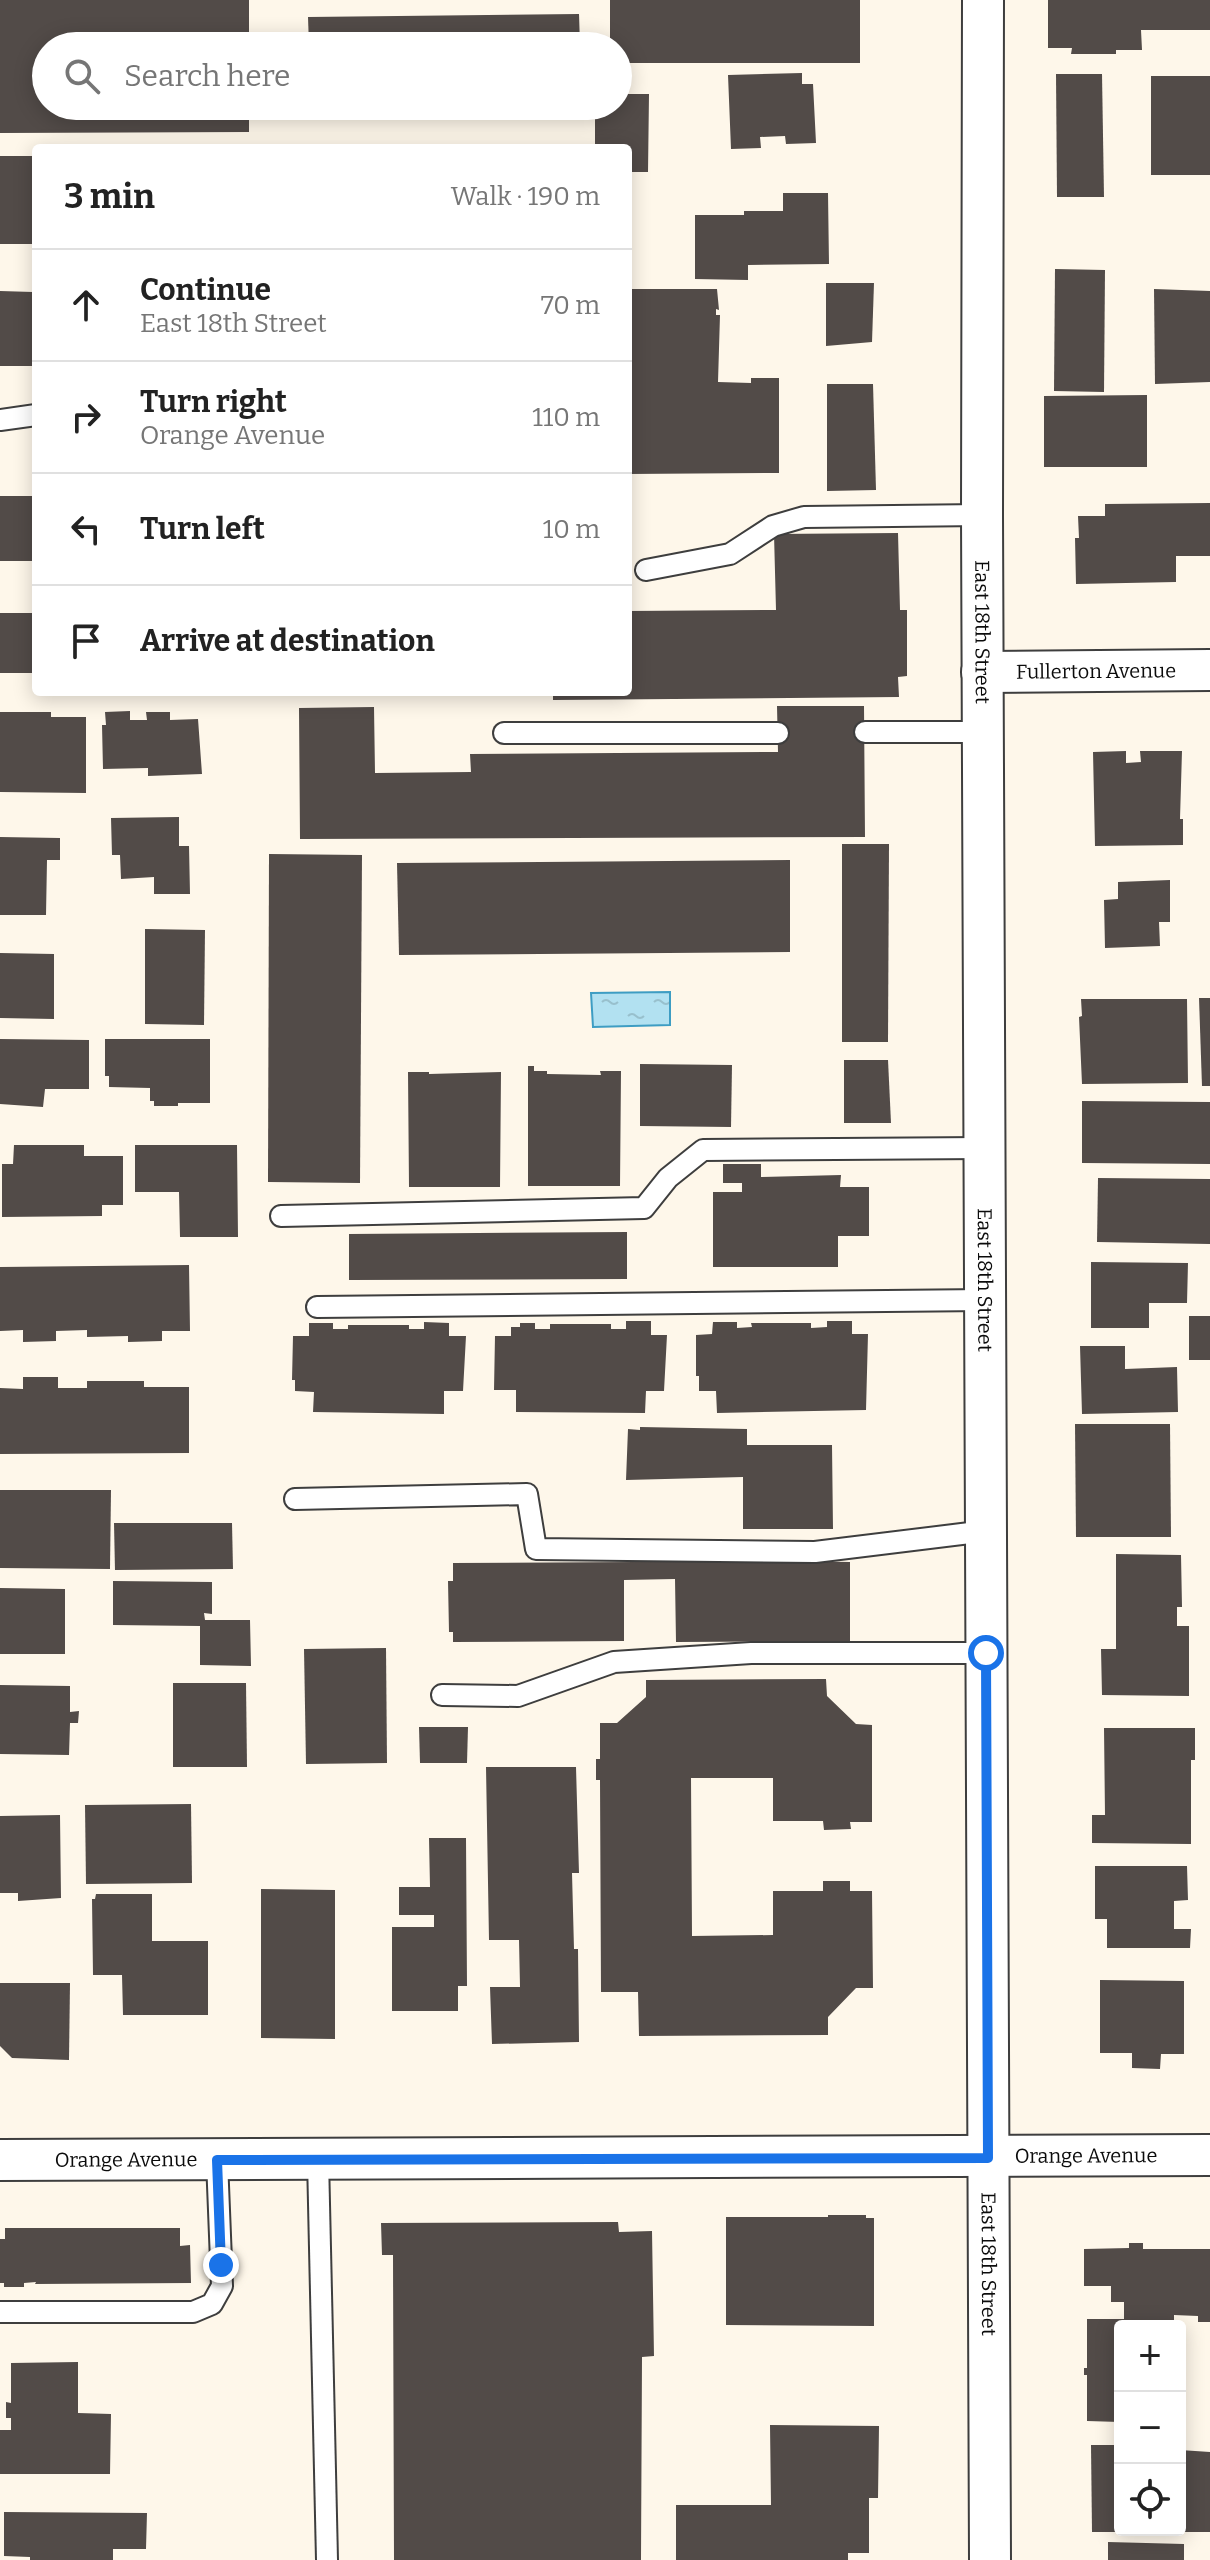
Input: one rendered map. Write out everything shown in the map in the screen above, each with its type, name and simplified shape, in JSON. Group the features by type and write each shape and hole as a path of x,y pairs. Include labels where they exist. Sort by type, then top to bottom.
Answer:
{"street":[{"name":"East 18th Street","path":"983,0 982,672 990,2560"},
{"name":"Fullerton Avenue","path":"982,672 1210,670"},
{"name":"Orange Avenue","path":"0,2160 1210,2155"}],"lane":[{"path":"0,420 32,416"},
{"path":"646,570 730,554 773,526 804,517 982,515"},
{"path":"865,732 983,732"},
{"path":"504,733 778,733"},
{"path":"281,1216 644,1208 668,1178 703,1150 984,1148"},
{"path":"317,1307 985,1300"},
{"path":"295,1499 527,1494 536,1549 815,1552 986,1531"},
{"path":"442,1695 518,1696 614,1662 751,1653 986,1653"},
{"path":"318,2159 327,2560"},
{"path":"4,2312 193,2312 212,2304 222,2286 217,2160"}],"water":[{"path":"670,992 670,1025 593,1027 591,993"}],"building":[{"path":"0,0 249,0 249,32 32,32 32,120 249,120 249,132 0,133"},
{"path":"610,0 860,0 860,63 632,63 632,32 610,32"},
{"path":"1048,0 1210,0 1210,30 1141,30 1142,50 1116,50 1116,54 1071,54 1072,48 1048,48"},
{"path":"579,14 580,32 309,32 308,17"},
{"path":"802,73 802,84 813,84 816,143 786,144 785,136 760,137 761,148 731,149 728,75"},
{"path":"1056,74 1102,74 1104,197 1057,197"},
{"path":"1151,76 1210,76 1210,175 1151,175"},
{"path":"632,94 649,94 648,172 632,172 632,144 595,144 595,120 632,120"},
{"path":"0,156 32,156 32,244 0,244"},
{"path":"783,193 828,193 829,264 748,265 748,280 695,279 695,215 783,211"},
{"path":"1055,269 1105,270 1104,392 1054,391"},
{"path":"826,283 874,283 872,342 826,346"},
{"path":"632,289 717,289 719,310 716,309 716,315 720,315 718,382 751,383 751,378 779,378 779,473 632,474"},
{"path":"1154,289 1210,291 1210,382 1155,384"},
{"path":"0,291 32,292 32,366 0,366"},
{"path":"827,384 873,384 876,490 827,491"},
{"path":"1147,395 1147,467 1044,467 1044,396"},
{"path":"0,496 32,496 32,561 0,561"},
{"path":"1210,503 1210,556 1176,556 1176,582 1076,584 1078,516 1105,516 1105,504"},
{"path":"898,533 900,610 907,610 907,676 898,677 899,697 553,700 553,696 632,696 632,611 776,610 774,534"},
{"path":"0,613 32,613 32,673 0,673"},
{"path":"777,706 864,706 865,837 300,839 299,708 374,707 375,773 471,772 470,754 778,752"},
{"path":"130,711 130,720 147,720 146,712 170,712 170,720 198,719 202,774 148,776 148,768 103,769 102,725 106,725 105,712"},
{"path":"0,712 51,712 51,717 86,717 86,793 0,792"},
{"path":"1126,751 1126,763 1141,762 1140,751 1182,751 1180,819 1183,819 1183,845 1095,846 1093,752"},
{"path":"179,817 179,846 189,846 190,894 154,894 154,877 121,879 120,855 112,855 111,818"},
{"path":"0,837 60,838 60,860 47,860 46,915 0,915"},
{"path":"842,844 889,844 888,1042 842,1042"},
{"path":"269,854 362,855 360,1183 268,1182"},
{"path":"790,860 790,952 399,955 397,863"},
{"path":"1170,880 1170,922 1159,922 1160,946 1105,948 1104,900 1118,899 1118,882"},
{"path":"145,929 205,930 204,1025 145,1024"},
{"path":"0,953 54,954 54,1019 0,1018"},
{"path":"1199,998 1210,998 1210,1086 1202,1086"},
{"path":"1081,999 1187,999 1188,1083 1082,1084"},
{"path":"0,1039 89,1040 89,1089 45,1089 43,1107 0,1104"},
{"path":"105,1039 210,1039 210,1103 154,1106 154,1101 150,1101 150,1088 109,1087 109,1076 105,1076"},
{"path":"844,1060 888,1060 891,1123 844,1123"},
{"path":"640,1064 732,1065 731,1127 640,1126"},
{"path":"528,1066 534,1066 534,1071 547,1071 547,1074 601,1075 600,1071 621,1071 620,1186 528,1186"},
{"path":"408,1072 501,1072 500,1187 409,1187"},
{"path":"1082,1101 1210,1102 1210,1164 1082,1163"},
{"path":"14,1145 84,1145 84,1156 123,1156 123,1205 102,1205 102,1216 2,1217 2,1164 13,1164"},
{"path":"135,1145 237,1145 238,1237 180,1237 179,1192 135,1192"},
{"path":"723,1164 761,1164 761,1177 841,1175 840,1187 869,1187 869,1236 838,1236 838,1267 713,1267 713,1192 742,1192 742,1183 723,1183"},
{"path":"1098,1178 1210,1179 1210,1244 1097,1242"},
{"path":"627,1232 627,1279 349,1280 349,1234"},
{"path":"1091,1262 1188,1263 1187,1303 1149,1303 1149,1328 1091,1328"},
{"path":"189,1265 190,1331 162,1331 162,1341 128,1342 128,1336 87,1337 87,1330 56,1331 56,1341 23,1342 23,1330 0,1331 0,1267"},
{"path":"1189,1316 1210,1316 1210,1360 1189,1360"},
{"path":"626,1321 651,1321 651,1335 667,1335 664,1391 646,1391 645,1413 516,1412 516,1390 494,1390 495,1336 511,1336 511,1327 520,1327 520,1323 535,1323 535,1329 550,1329 550,1324 611,1324 611,1329 626,1329"},
{"path":"827,1321 852,1321 852,1334 868,1334 866,1410 717,1413 716,1391 699,1391 696,1335 712,1334 713,1322 737,1322 737,1328 752,1327 751,1323 811,1323 811,1328 827,1327"},
{"path":"424,1322 449,1323 449,1336 466,1336 463,1391 444,1391 444,1414 313,1412 314,1392 295,1391 295,1380 292,1380 293,1336 309,1336 309,1323 333,1323 333,1329 348,1329 348,1325 409,1325 409,1329 424,1329"},
{"path":"1080,1346 1125,1346 1125,1369 1177,1367 1178,1412 1082,1414"},
{"path":"23,1377 58,1377 58,1388 87,1388 87,1381 144,1381 144,1387 189,1387 189,1453 0,1454 0,1388 23,1389"},
{"path":"1075,1424 1170,1424 1171,1537 1076,1537"},
{"path":"640,1427 747,1429 747,1445 832,1445 833,1529 743,1529 743,1477 626,1480 628,1429 640,1430"},
{"path":"0,1490 111,1490 110,1569 0,1568"},
{"path":"114,1523 232,1523 233,1569 115,1570"},
{"path":"1116,1554 1181,1555 1182,1607 1177,1607 1177,1626 1189,1626 1189,1696 1102,1695 1101,1649 1116,1649"},
{"path":"850,1562 850,1641 676,1642 675,1579 624,1580 624,1641 453,1642 453,1632 449,1632 448,1581 453,1581 453,1563"},
{"path":"113,1581 212,1582 212,1614 204,1613 205,1620 250,1620 251,1666 200,1665 200,1626 113,1625"},
{"path":"0,1588 65,1589 65,1654 0,1654"},
{"path":"386,1648 387,1763 306,1764 304,1649"},
{"path":"826,1679 827,1696 856,1724 872,1725 872,1822 850,1822 851,1829 824,1830 823,1821 773,1821 773,1778 691,1778 692,1936 773,1935 773,1891 823,1891 823,1881 850,1881 850,1891 872,1891 873,1988 856,1988 828,2017 828,2035 639,2036 638,1992 601,1992 600,1780 596,1780 596,1759 600,1759 600,1723 617,1723 646,1697 646,1680"},
{"path":"173,1683 246,1683 247,1767 173,1767"},
{"path":"0,1685 70,1686 70,1712 79,1711 78,1723 70,1723 69,1755 0,1754"},
{"path":"419,1727 468,1727 467,1763 420,1763"},
{"path":"1104,1728 1195,1728 1195,1760 1191,1760 1191,1844 1092,1843 1092,1815 1105,1815"},
{"path":"486,1767 576,1767 579,1873 572,1873 574,1949 578,1949 579,2042 492,2044 490,1987 520,1987 519,1940 489,1940"},
{"path":"191,1804 192,1883 86,1884 85,1805"},
{"path":"60,1815 61,1898 18,1901 18,1893 0,1893 0,1816"},
{"path":"429,1838 466,1838 467,1986 458,1986 458,2011 392,2011 392,1927 434,1927 434,1915 399,1915 399,1887 430,1887"},
{"path":"1095,1866 1187,1866 1188,1900 1174,1901 1174,1929 1191,1929 1190,1948 1107,1948 1107,1919 1095,1919"},
{"path":"261,1889 335,1890 335,2039 261,2038"},
{"path":"96,1894 152,1894 152,1941 208,1941 208,2015 123,2015 122,1975 93,1975 92,1899"},
{"path":"1100,1980 1184,1981 1184,2054 1161,2054 1160,2069 1132,2068 1132,2053 1100,2053"},
{"path":"0,1983 70,1983 69,2060 12,2058 0,2046"},
{"path":"866,2215 866,2218 874,2218 874,2326 726,2325 726,2217"},
{"path":"618,2222 619,2232 652,2231 654,2356 642,2357 641,2560 394,2560 393,2255 382,2255 381,2223"},
{"path":"5,2228 180,2228 180,2246 190,2245 191,2283 36,2282 24,2283 24,2287 4,2287 4,2283 0,2283 0,2239 5,2239"},
{"path":"1129,2243 1143,2243 1143,2249 1210,2249 1210,2322 1198,2322 1198,2316 1174,2315 1174,2320 1114,2320 1114,2422 1087,2421 1087,2375 1084,2375 1084,2368 1087,2368 1087,2319 1124,2319 1124,2302 1111,2302 1111,2286 1084,2286 1084,2249 1129,2248"},
{"path":"78,2362 78,2413 111,2414 110,2474 0,2474 0,2430 11,2430 11,2418 6,2418 6,2402 11,2403 11,2363"},
{"path":"770,2425 879,2426 878,2498 869,2498 869,2553 848,2553 848,2560 676,2560 676,2505 771,2505"},
{"path":"1091,2445 1114,2445 1114,2532 1092,2532"},
{"path":"1186,2450 1210,2452 1210,2532 1186,2532"},
{"path":"4,2512 147,2513 146,2549 113,2549 113,2560 30,2560 30,2557 4,2556"},
{"path":"1108,2542 1184,2544 1184,2560 1108,2560"}],"route":[{"path":"221,2265 217,2160 988,2158 986,1653"}]}
